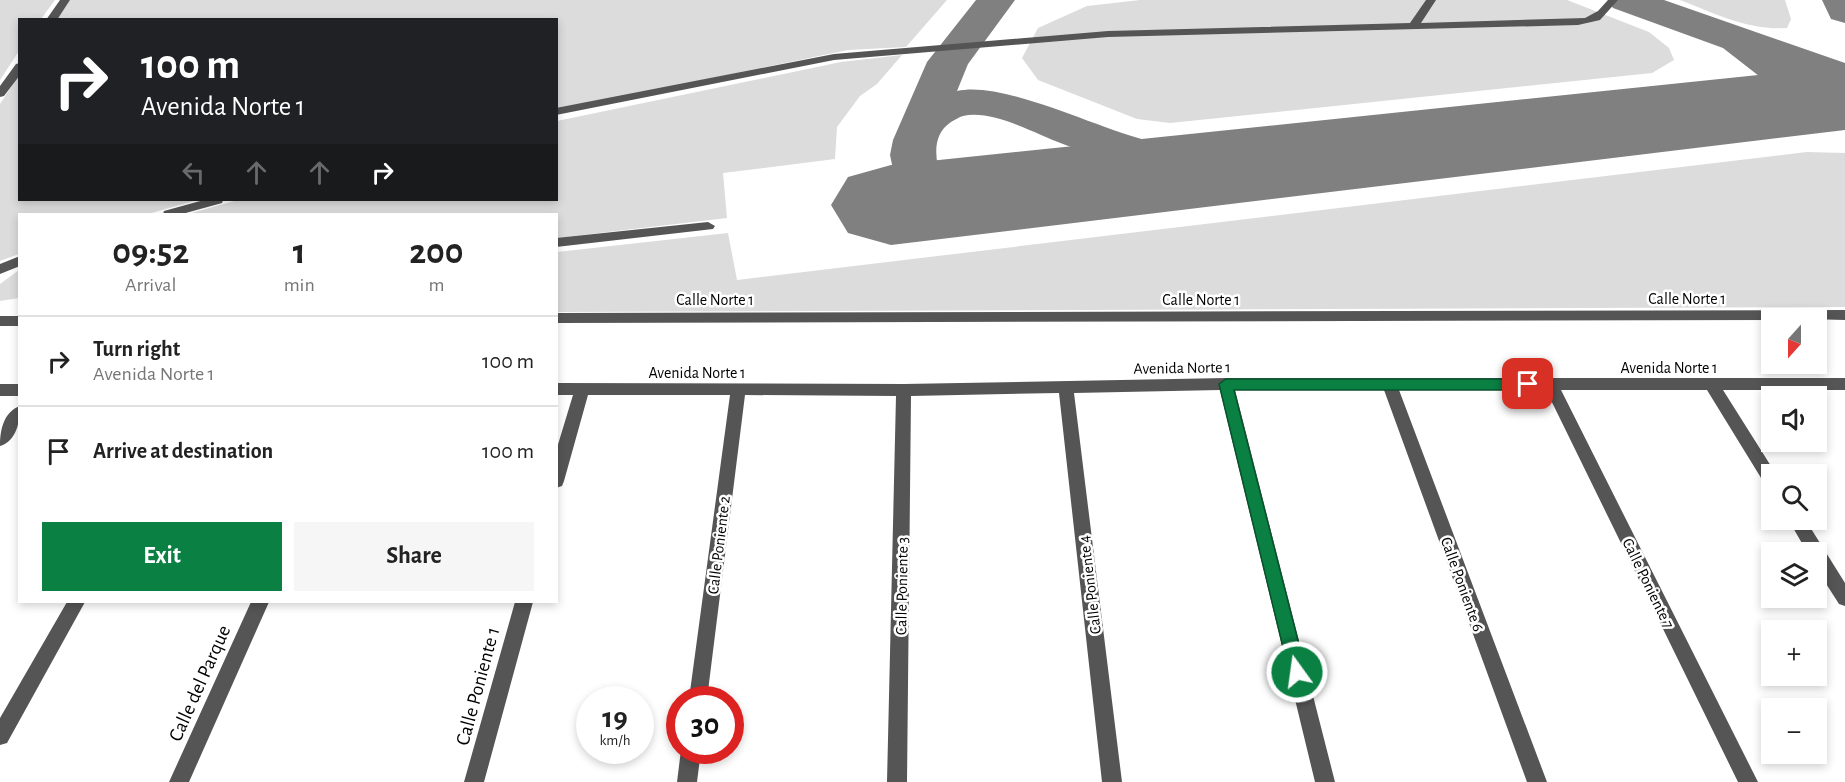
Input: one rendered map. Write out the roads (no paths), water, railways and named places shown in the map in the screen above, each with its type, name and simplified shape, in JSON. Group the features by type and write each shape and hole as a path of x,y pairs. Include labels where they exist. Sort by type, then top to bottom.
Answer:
{"street":[{"path":"52,18 64,0"},
{"path":"1414,26 1431,0"},
{"path":"558,112 834,57 1108,34 1560,23 1593,20 1603,16 1613,0"},
{"path":"0,94 18,69"},
{"path":"173,213 214,201"},
{"path":"558,243 708,226"},
{"path":"0,269 18,262"},
{"name":"Calle Norte 1","path":"558,318 1845,315"},
{"path":"1226,384 1325,782"},
{"name":"Avenida Norte 1","path":"558,389 904,390 1226,384 1845,384"},
{"name":"Calle Poniente 7","path":"1551,384 1748,782"},
{"name":"Calle Poniente 6","path":"1390,385 1537,782"},
{"path":"1712,385 1761,464"},
{"name":"Calle Poniente 4","path":"1066,388 1112,782"},
{"path":"558,474 582,389"},
{"path":"0,390 18,390"},
{"name":"Calle Poniente 2","path":"700,686 738,390"},
{"name":"Calle Poniente 3","path":"897,782 904,390"},
{"path":"0,440 18,415"},
{"path":"1827,569 1845,598"},
{"path":"0,735 75,603"},
{"name":"Calle del Parque","path":"179,782 260,603"},
{"name":"Calle Poniente 1","path":"474,782 524,603"},
{"path":"687,782 689,764"}]}
